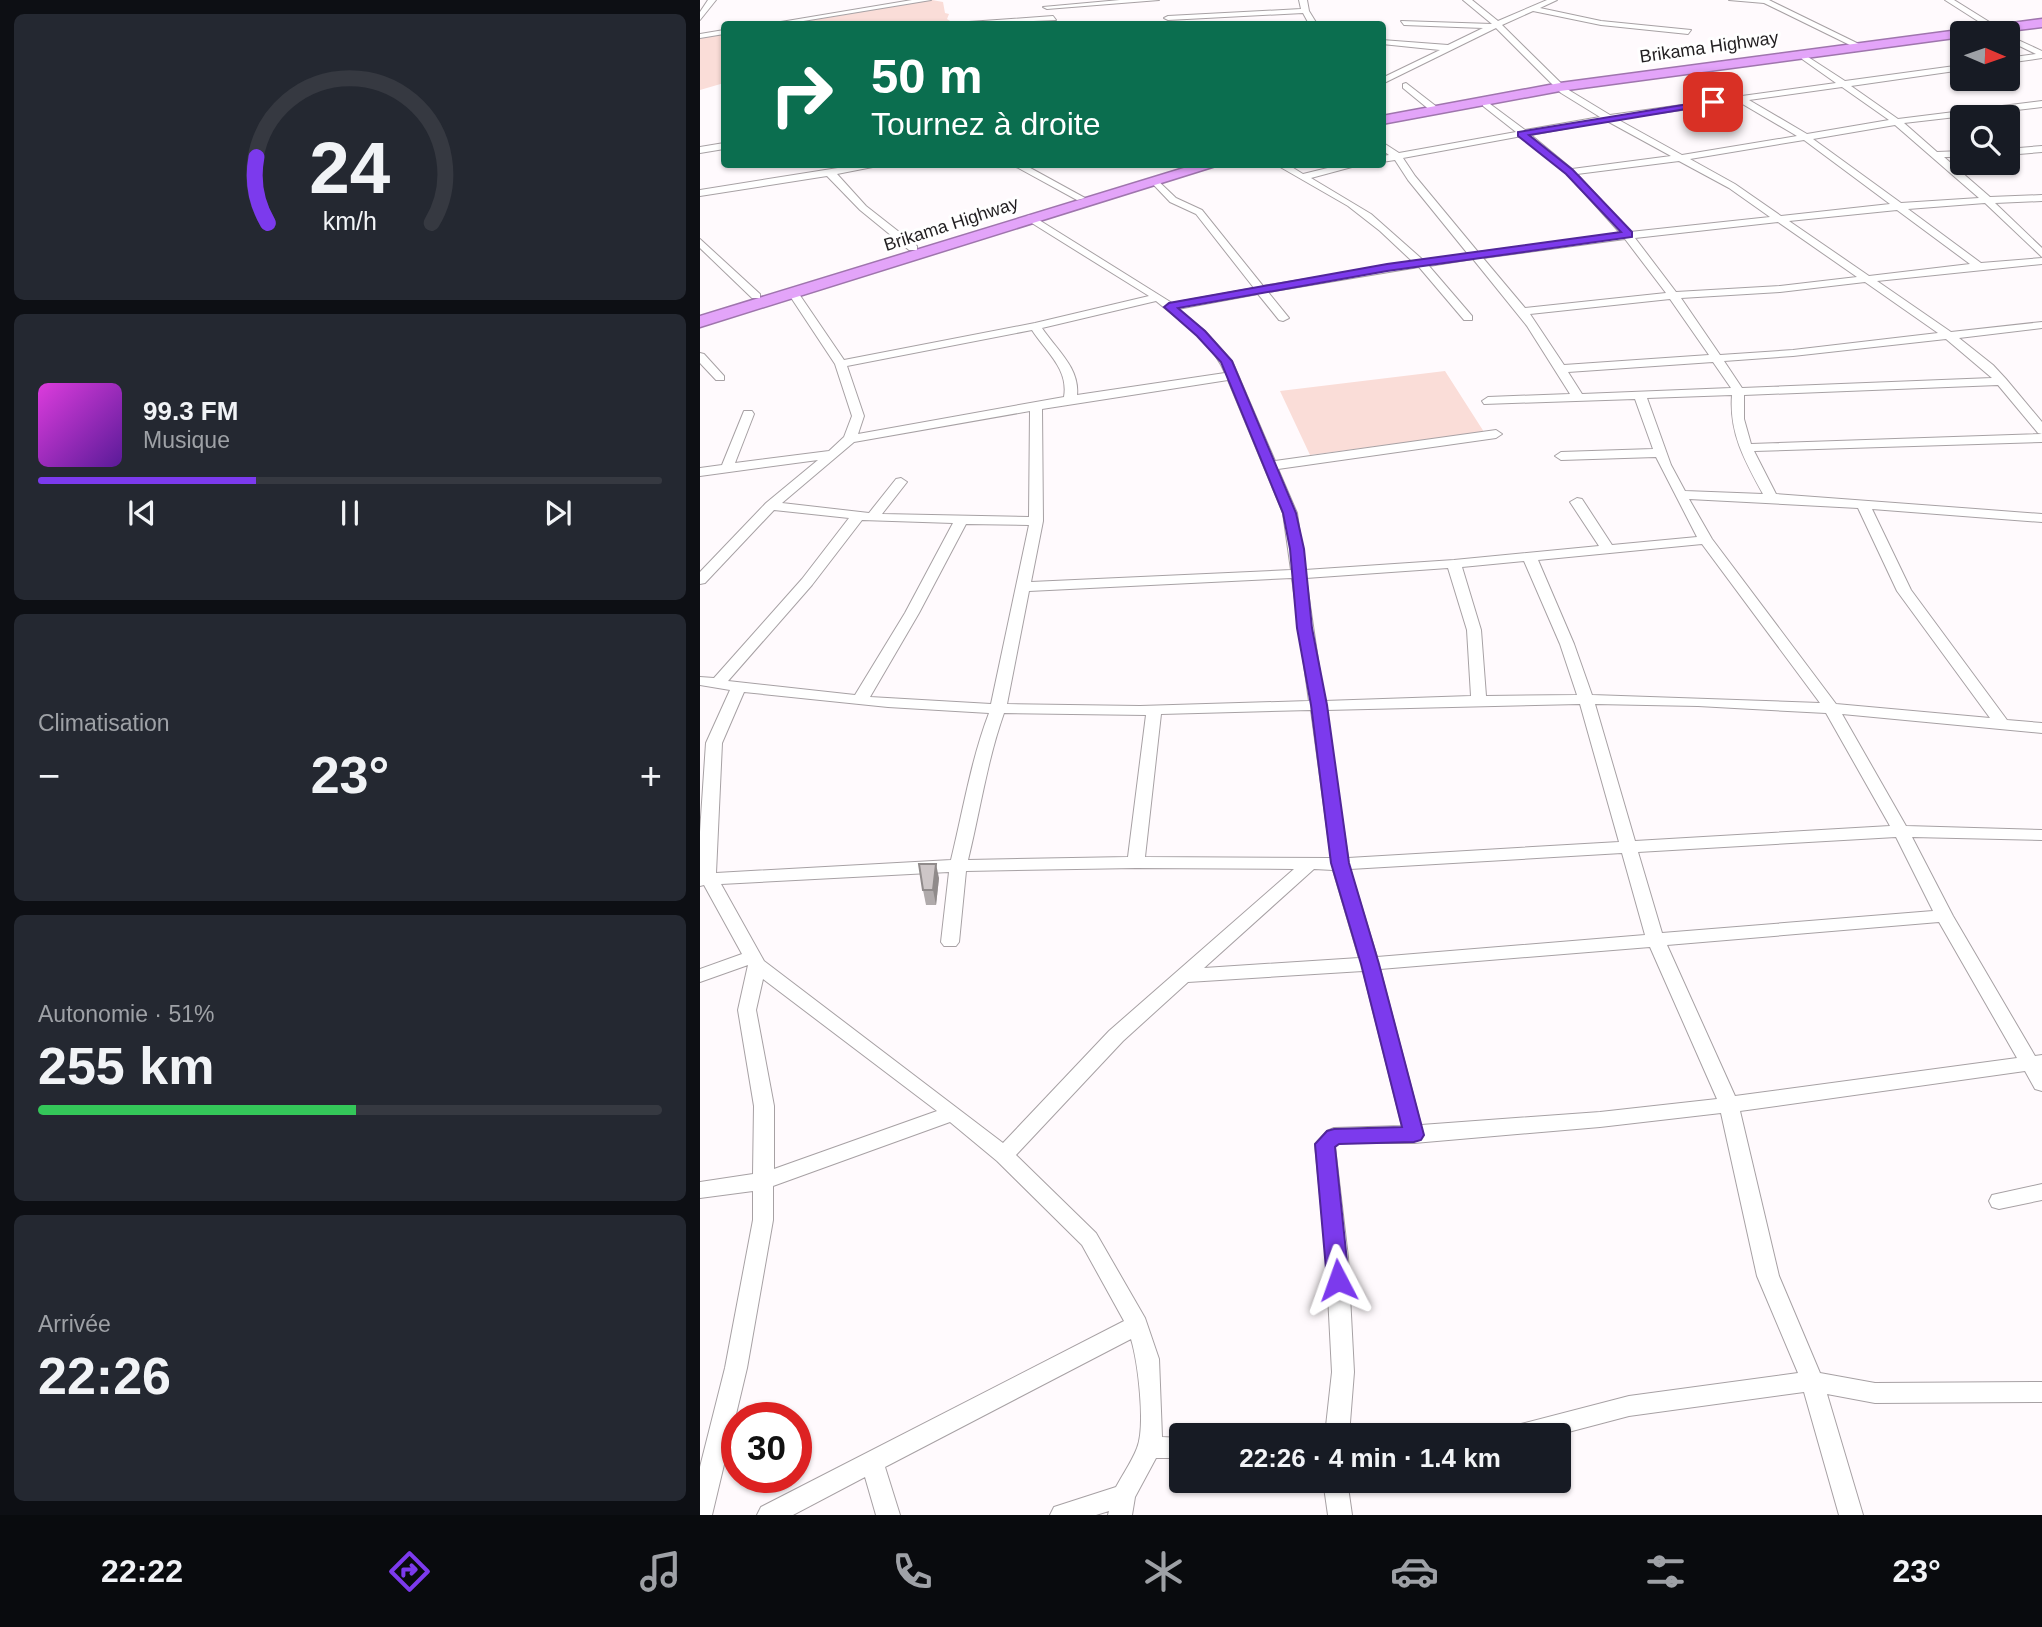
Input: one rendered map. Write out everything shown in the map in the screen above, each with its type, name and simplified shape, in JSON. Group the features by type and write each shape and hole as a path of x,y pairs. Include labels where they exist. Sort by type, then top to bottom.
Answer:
{"highway":[{"name":"Brikama Highway","path":"2020,28 2042,24"},
{"name":"Brikama Highway","path":"1386,121 1434,110 1562,89 1859,46 1950,37"},
{"name":"Brikama Highway","path":"1386,121 1562,89 1950,38"},
{"name":"Brikama Highway","path":"700,322 1080,198 1183,168"},
{"name":"Brikama Highway","path":"700,314 913,248 1031,218 1200,168"}],"street":[{"path":"700,18 712,0"},
{"path":"841,13 843,0"},
{"path":"792,21 927,0"},
{"path":"1056,21 1045,3 1157,0 1170,21 1305,11"},
{"path":"1303,0 1305,11 1311,21"},
{"path":"1467,0 1562,89 1608,118 1732,186 1948,335 1989,367 2042,430"},
{"path":"1386,80 1494,25 1553,0"},
{"path":"1733,0 1763,0 1859,46"},
{"path":"1949,0 1979,21"},
{"path":"1532,9 1601,23 1688,32"},
{"path":"1404,23 1494,25"},
{"path":"700,36 721,32"},
{"path":"1386,41 1449,48"},
{"path":"2020,44 2042,55"},
{"path":"2020,59 2042,55"},
{"path":"1805,57 1897,121 1986,199 2042,254"},
{"path":"1386,158 1608,118 1950,69"},
{"path":"1694,72 1804,135 1979,266"},
{"path":"1406,86 1434,110"},
{"path":"1486,104 1570,172 1628,234 1676,295 1738,390 1735,407 1744,448 1772,498"},
{"path":"1570,172 1680,158 1897,121 2042,104"},
{"path":"700,150 721,146"},
{"path":"1386,148 1397,156 1411,178 1532,324 1577,396"},
{"path":"2020,151 2042,149"},
{"path":"1933,155 1950,154"},
{"path":"700,193 860,168"},
{"path":"1022,168 1080,198"},
{"path":"1286,168 1351,204 1419,263 1468,318"},
{"path":"1302,177 1341,168"},
{"path":"830,173 863,208 913,248"},
{"path":"1156,181 1173,200 1199,212 1283,318"},
{"path":"841,364 1163,302 1476,254 1628,234 1901,206 1986,199 2042,198"},
{"path":"1031,218 1163,302 1201,333 1226,361 1290,513 1340,863 1370,964 1414,1135"},
{"path":"700,242 714,261 756,296"},
{"path":"1520,312 2042,261"},
{"path":"2029,262 2042,275"},
{"path":"793,293 841,364 858,416 850,439"},
{"path":"1560,369 1793,353 2042,325"},
{"path":"1035,326 1043,341 1060,357 1073,389 1070,400"},
{"path":"700,356 720,378"},
{"path":"700,580 771,506 850,439 1070,400 1232,376"},
{"path":"1488,401 2002,381"},
{"path":"1640,394 1661,453 1680,495 1706,540 1831,708 1902,831 1944,916 2036,1063 2042,1084"},
{"path":"950,942 958,867 977,788 983,749 998,709 1036,521 1036,406"},
{"path":"727,468 748,414"},
{"path":"1269,466 1496,434"},
{"path":"1744,448 2042,438"},
{"path":"1561,456 1661,453"},
{"path":"700,472 832,454"},
{"path":"717,684 866,516 901,482"},
{"path":"1680,495 1772,498 2042,518"},
{"path":"1577,502 1608,549"},
{"path":"1863,504 1904,591 2002,724"},
{"path":"771,506 866,516 1036,521"},
{"path":"860,700 912,612 962,518"},
{"path":"1024,587 1454,564 1706,540"},
{"path":"1529,556 1567,644 1586,699 1655,939 1729,1104 1768,1276 1812,1381 1850,1515"},
{"path":"1454,564 1474,630 1479,701"},
{"path":"700,681 860,700 998,709 1154,710 1586,699 1831,708 2042,728"},
{"path":"739,686 714,743 704,880 754,961 1004,1155 1089,1239 1137,1325 1148,1359 1152,1420 1150,1447 1122,1505 1062,1515"},
{"path":"1136,862 1154,710"},
{"path":"704,880 907,867 1136,862 1340,863 1902,831 2042,835"},
{"path":"1004,1155 1116,1035 1311,863"},
{"path":"1183,976 1370,964 1944,916"},
{"path":"700,976 754,961"},
{"path":"700,1514 736,1368 762,1220 764,1106 747,1010 754,961"},
{"path":"1337,1423 1343,1372 1337,1257 1325,1144 1334,1136 1414,1135 1523,1128 2036,1063"},
{"path":"700,1191 764,1181 953,1113"},
{"path":"1999,1201 2042,1192"},
{"path":"769,1515 1137,1325"},
{"path":"1563,1423 1629,1406 1812,1381 1875,1393 2042,1392"},
{"path":"1150,1447 1169,1448"},
{"path":"872,1463 888,1515"},
{"path":"1337,1493 1340,1515"}],"shaded area":[{"path":"932,0 943,2 945,13 949,14 947,19 950,21 808,21"},
{"path":"721,34 721,84 700,90 700,37"},
{"path":"1445,371 1484,432 1310,455 1280,391"}],"building":[{"path":"919,864 936,864 933,890 923,890"}],"route":[{"path":"1338,1280 1325,1144 1334,1136 1414,1135 1370,964 1340,863 1290,513 1226,361 1201,333 1169,307 1387,267 1628,234 1570,172 1521,134 1713,102"}]}
